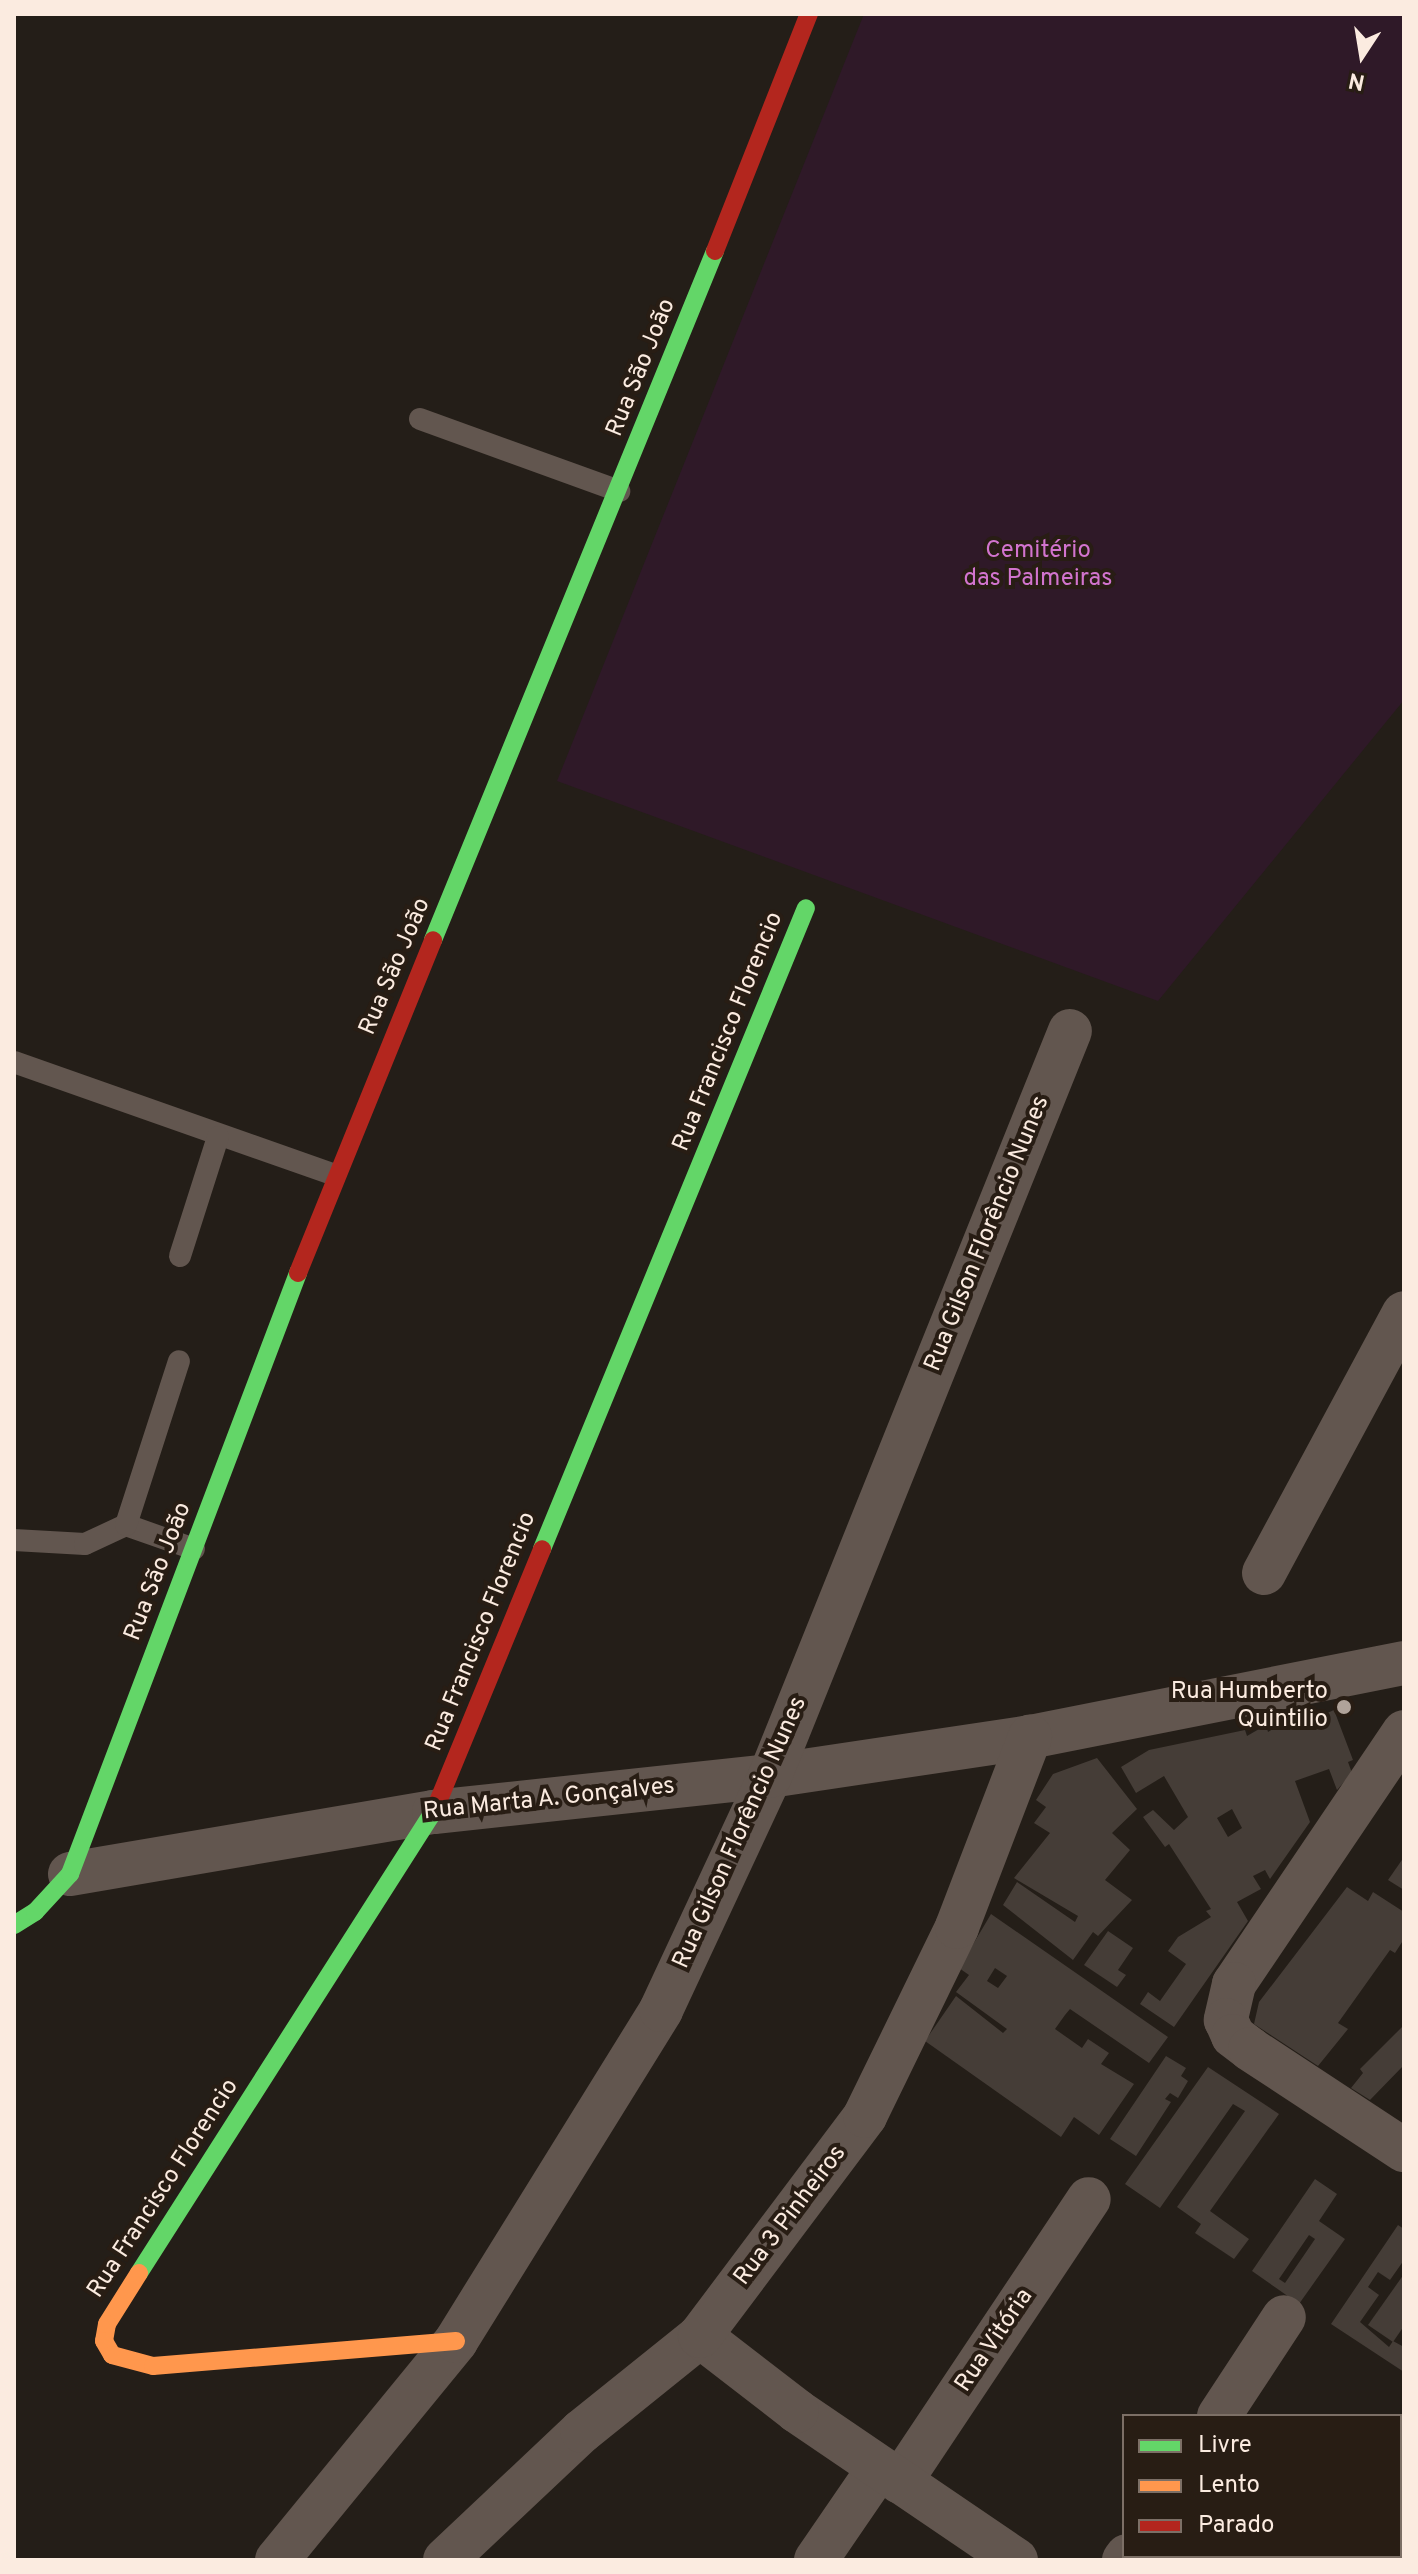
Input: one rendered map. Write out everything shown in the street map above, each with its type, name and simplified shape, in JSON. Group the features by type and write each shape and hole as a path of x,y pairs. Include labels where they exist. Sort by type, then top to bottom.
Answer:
{"street":[{"name":"Rua São João","path":"14,1925 35,1912 70,1874 335,1175 619,491 809,14"},
{"name":"Rua Francisco Florencio","path":"456,2341 153,2366 112,2355 104,2341 107,2324 434,1812 806,908"},
{"name":"Rua Gilson Florêncio Nunes","path":"299,2553 456,2341 661,2010 770,1776 1070,1031"},
{"path":"1264,1573 1404,1313"},
{"path":"1030,1737 1404,1663"},
{"path":"1404,1732 1234,1984 1226,2020 1233,2036 1404,2150"},
{"name":"Rua Marta A. Gonçalves","path":"70,1874 434,1812 770,1776 1030,1737"},
{"name":"Rua 3 Pinheiros","path":"445,2560 582,2431 700,2336 865,2116 957,1927 1030,1737"},
{"name":"Rua Vitória","path":"816,2560 889,2475 1089,2199"},
{"path":"1220,2414 1284,2317"},
{"path":"700,2336 889,2475 1016,2560"}],"lane":[{"path":"420,419 619,491"},
{"path":"14,1062 218,1137 335,1175"},
{"path":"180,1256 218,1137"},
{"path":"126,1525 179,1361"},
{"path":"14,1540 85,1544 126,1525 194,1549"},
{"path":"14,1901 35,1912"}],"green space":[{"name":"Cemitério das Palmeiras","path":"864,14 1404,14 1404,700 1158,1001 557,781"}],"building":[{"path":"1334,1710 1353,1760 1348,1762 1352,1773 1337,1790 1329,1769 1295,1781 1310,1822 1270,1879 1265,1870 1253,1876 1261,1889 1237,1902 1248,1921 1174,2027 1140,2004 1148,1992 1160,2001 1186,1964 1168,1951 1178,1937 1211,1917 1206,1911 1211,1909 1169,1844 1165,1847 1143,1817 1153,1810 1174,1830 1188,1817 1164,1776 1136,1793 1121,1767 1149,1750 1245,1730 1247,1736 1266,1725 1268,1732 1287,1720 1289,1730","holes":["1232,1809 1242,1828 1228,1837 1217,1818"]},
{"path":"1097,1758 1137,1809 1112,1833 1130,1850 1105,1880 1132,1900 1098,1936 1093,1932 1073,1960 1003,1905 1017,1882 1075,1922 1078,1916 1014,1878 1050,1833 1034,1823 1046,1807 1036,1800 1053,1774"},
{"path":"1404,1857 1404,1890 1388,1880"},
{"path":"1347,1887 1368,1901 1373,1892 1404,1912 1404,1939 1395,1953 1390,1950 1338,2023 1348,2029 1318,2066 1254,2024 1259,2002"},
{"path":"991,1914 1168,2037 1149,2063 1070,2009 1055,2029 1082,2048 1088,2039 1109,2053 1101,2064 1134,2084 1099,2135 1074,2117 1061,2137 925,2041 956,1996 1003,2033 1007,2029 956,1992 969,1975 959,1968","holes":["995,1968 1007,1976 998,1988 987,1981"]},
{"path":"1108,1931 1133,1948 1118,1970 1126,1975 1117,1987 1084,1965"},
{"path":"1404,2025 1404,2065 1370,2100 1351,2088 1363,2073 1360,2069"},
{"path":"1166,2056 1186,2068 1181,2076 1188,2081 1178,2098 1170,2093 1165,2099 1171,2102 1136,2156 1110,2139"},
{"path":"1208,2067 1279,2114 1210,2211 1249,2239 1234,2259 1195,2233 1201,2224 1177,2207 1245,2111 1233,2104 1160,2208 1125,2184"},
{"path":"1315,2179 1337,2194 1319,2221 1345,2239 1299,2304 1252,2271","holes":["1309,2235 1315,2239 1285,2283 1279,2279"]},
{"path":"1398,2225 1404,2229 1404,2260 1390,2280 1378,2272 1368,2287 1379,2295 1360,2322 1389,2347 1393,2341 1404,2347 1404,2372 1331,2324"},
{"path":"1404,2274 1404,2326 1393,2342 1368,2325"}],"traffic: fast":[{"path":"433,940 715,251"},
{"path":"542,1549 806,908"},
{"path":"14,1925 35,1912 70,1874 298,1273"},
{"path":"139,2273 435,1809"}],"traffic: slow":[{"path":"139,2273 107,2324 104,2341 112,2355 153,2366 456,2341"}],"traffic: jam":[{"path":"715,251 809,14"},
{"path":"298,1273 433,940"},
{"path":"435,1809 542,1549"}],"place":[{"name":"Rua Humberto Quintilio","path":"1344,1707"}]}
